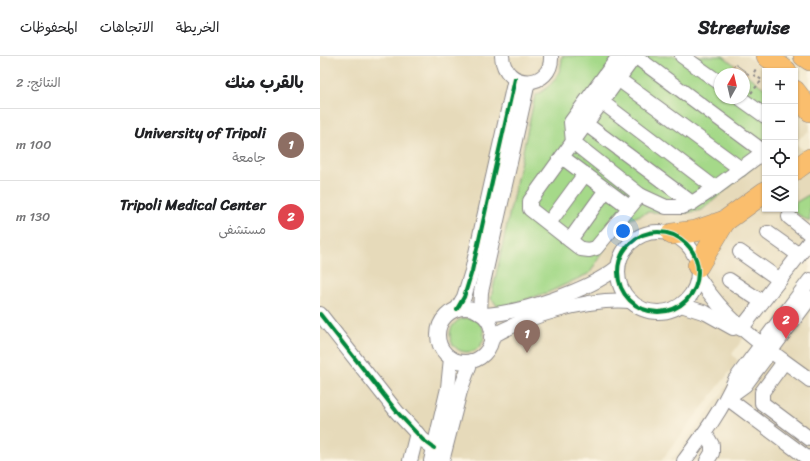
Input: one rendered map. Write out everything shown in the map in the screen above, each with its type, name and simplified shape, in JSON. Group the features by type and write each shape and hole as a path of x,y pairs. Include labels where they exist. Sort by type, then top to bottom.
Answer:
{"highway":[{"path":"804,56 810,60"},
{"path":"798,79 810,88"},
{"path":"798,95 810,111"},
{"path":"798,168 810,159"},
{"path":"672,234 696,231 725,221 762,194"},
{"path":"698,272 725,221"}],"street":[{"path":"501,56 505,70 521,80 541,77 550,66 551,56"},
{"path":"619,56 571,122 572,142 640,195 666,207 682,207 692,203 715,188 762,153"},
{"path":"640,195 596,248 589,250 581,249 530,209 530,201 635,56 762,149"},
{"path":"682,56 714,79"},
{"path":"618,79 741,169"},
{"path":"457,309 472,309 481,314 490,325 491,337 485,352 471,361 461,361 451,358 441,347 438,332 444,318 457,309 464,297 521,80"},
{"path":"481,314 481,292 521,80"},
{"path":"602,102 715,188"},
{"path":"749,104 762,114"},
{"path":"586,124 692,203"},
{"path":"562,157 629,207"},
{"path":"549,223 585,174"},
{"path":"570,240 606,190"},
{"path":"790,217 810,234"},
{"path":"698,272 695,288 681,305 671,310 655,312 640,308 631,301 620,286 618,267 626,248 642,236 662,232 672,234 690,247 695,256 698,272 720,308 756,341 784,362 809,377"},
{"path":"768,232 799,255"},
{"path":"684,461 705,433 727,398 745,385 756,341 762,302 810,241"},
{"path":"740,252 780,280"},
{"path":"481,314 509,312 583,289 606,277 618,267"},
{"path":"729,280 762,302"},
{"path":"756,341 810,280"},
{"path":"756,341 810,298"},
{"path":"491,337 514,324 585,303 613,299 631,301"},
{"path":"681,305 706,313 756,341"},
{"path":"320,314 417,433 432,455"},
{"path":"432,455 448,388 451,358"},
{"path":"442,461 460,391 471,361"},
{"path":"784,362 762,392 762,402 810,439"},
{"path":"727,398 804,458"},
{"path":"410,461 417,433"},
{"path":"705,433 712,445 712,453 707,461"}],"path":[{"path":"750,91 762,80 753,74 773,65"}],"shaded area":[{"path":"320,56 747,56 762,68 762,212 798,212 798,146 810,156 810,245 732,354 738,361 661,461 320,461"},
{"path":"798,109 810,125 810,130 798,140"},
{"path":"810,275 810,461 670,461 714,404"}],"green space":[{"path":"562,56 723,56 738,68 714,68 714,104 750,104 750,77 762,87 762,160 702,210 686,213 648,212 628,220 615,230 590,273 549,292 499,308 491,298 535,96 551,84 558,75"},
{"path":"810,194 810,222 795,212 798,212 798,201"},
{"path":"464,318 470,318 479,323 483,329 483,341 479,347 470,352 464,352 455,347 450,338 450,332 455,323"}],"building":[{"path":"735,64 741,68 732,68"}],"cycle path":[{"path":"457,309 464,297 472,271 515,79"},
{"path":"658,232 673,235 686,244 695,257 698,272 695,287 686,300 673,309 658,312 643,309 630,300 621,287 618,272 621,257 630,244 643,235 658,232"},
{"path":"320,314 397,412 423,440 434,448"}],"place":[{"name":"Tripoli Medical Center","path":"786,339"},
{"name":"University of Tripoli","path":"527,353"}]}
